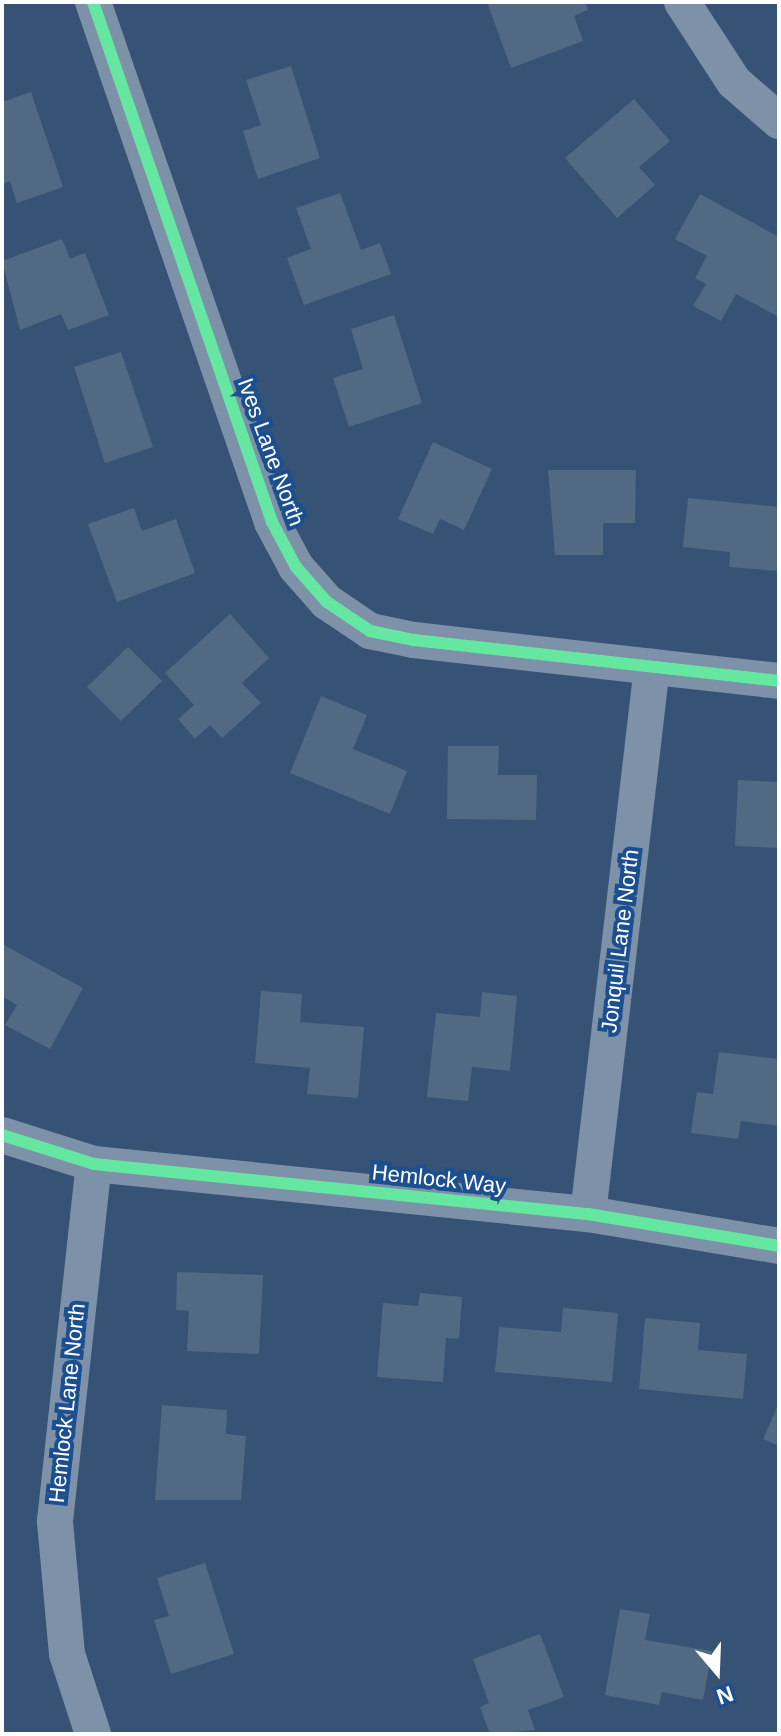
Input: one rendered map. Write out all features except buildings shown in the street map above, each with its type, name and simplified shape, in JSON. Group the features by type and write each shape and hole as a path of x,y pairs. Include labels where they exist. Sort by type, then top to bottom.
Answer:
{"street":[{"name":"Ives Lane North","path":"93,2 272,522 296,567 327,602 370,631 779,681"},
{"path":"682,2 734,82 779,121"},
{"name":"Jonquil Lane North","path":"588,1214 652,667"},
{"path":"2,1135 94,1164"},
{"name":"Hemlock Way","path":"94,1164 588,1214 779,1246"},
{"name":"Hemlock Lane North","path":"93,1734 67,1654 55,1521 94,1164"}],"cycle path":[{"path":"93,2 272,522 296,567 327,602 370,631 414,640 779,681"},
{"path":"2,1135 94,1164 588,1214 779,1246"}]}
